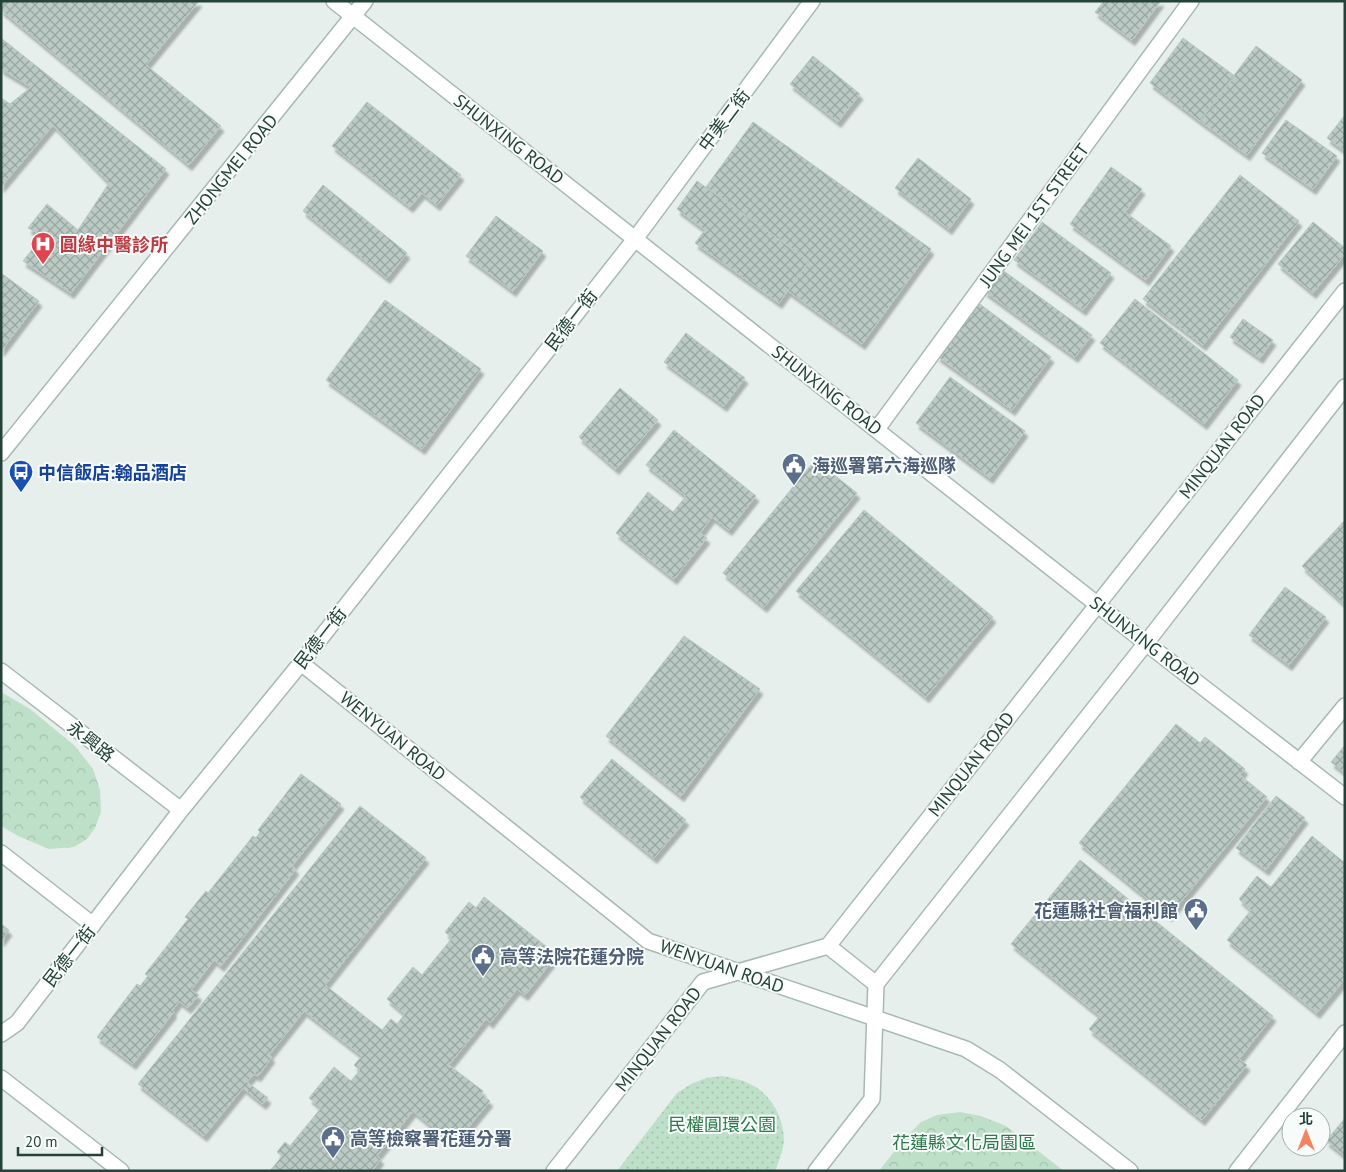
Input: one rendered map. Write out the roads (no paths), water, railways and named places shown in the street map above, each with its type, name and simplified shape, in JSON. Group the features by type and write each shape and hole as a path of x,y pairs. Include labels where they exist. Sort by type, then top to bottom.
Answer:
{"street":[{"name":"SHUNXING ROAD","path":"334,1 1146,643 1345,797"},
{"name":"ZHONGMEI ROAD","path":"1,453 365,1"},
{"name":"中美二街","path":"635,239 812,1"},
{"name":"JUNG MEI 1ST STREET","path":"877,429 1191,1"},
{"name":"民德一街","path":"1,1034 17,1023 181,810 301,662 635,239"},
{"name":"MINQUAN ROAD","path":"554,1171 703,982 828,946 1345,291"},
{"path":"816,1171 872,1099 876,984 1146,643 1345,387"},
{"name":"WENYUAN ROAD","path":"301,662 648,941 966,1049 1000,1070 1130,1171"},
{"name":"永興路","path":"1,671 181,810"},
{"path":"1299,762 1345,706"},
{"path":"1,853 92,925"},
{"path":"828,946 876,984"},
{"path":"1237,1171 1345,1033"},
{"path":"1,1078 121,1171"}],"place":[{"name":"圓緣中醫診所","path":"43,265"},
{"name":"海巡署第六海巡隊","path":"794,486"},
{"name":"中信飯店:翰品酒店","path":"21,493"},
{"name":"花蓮縣社會福利館","path":"1196,931"},
{"name":"高等法院花蓮分院","path":"483,977"},
{"name":"高等檢察署花蓮分署","path":"333,1159"}],"park label":[{"name":"民權圓環公園","path":"722,1124"},
{"name":"花蓮縣文化局園區","path":"964,1142"}]}
